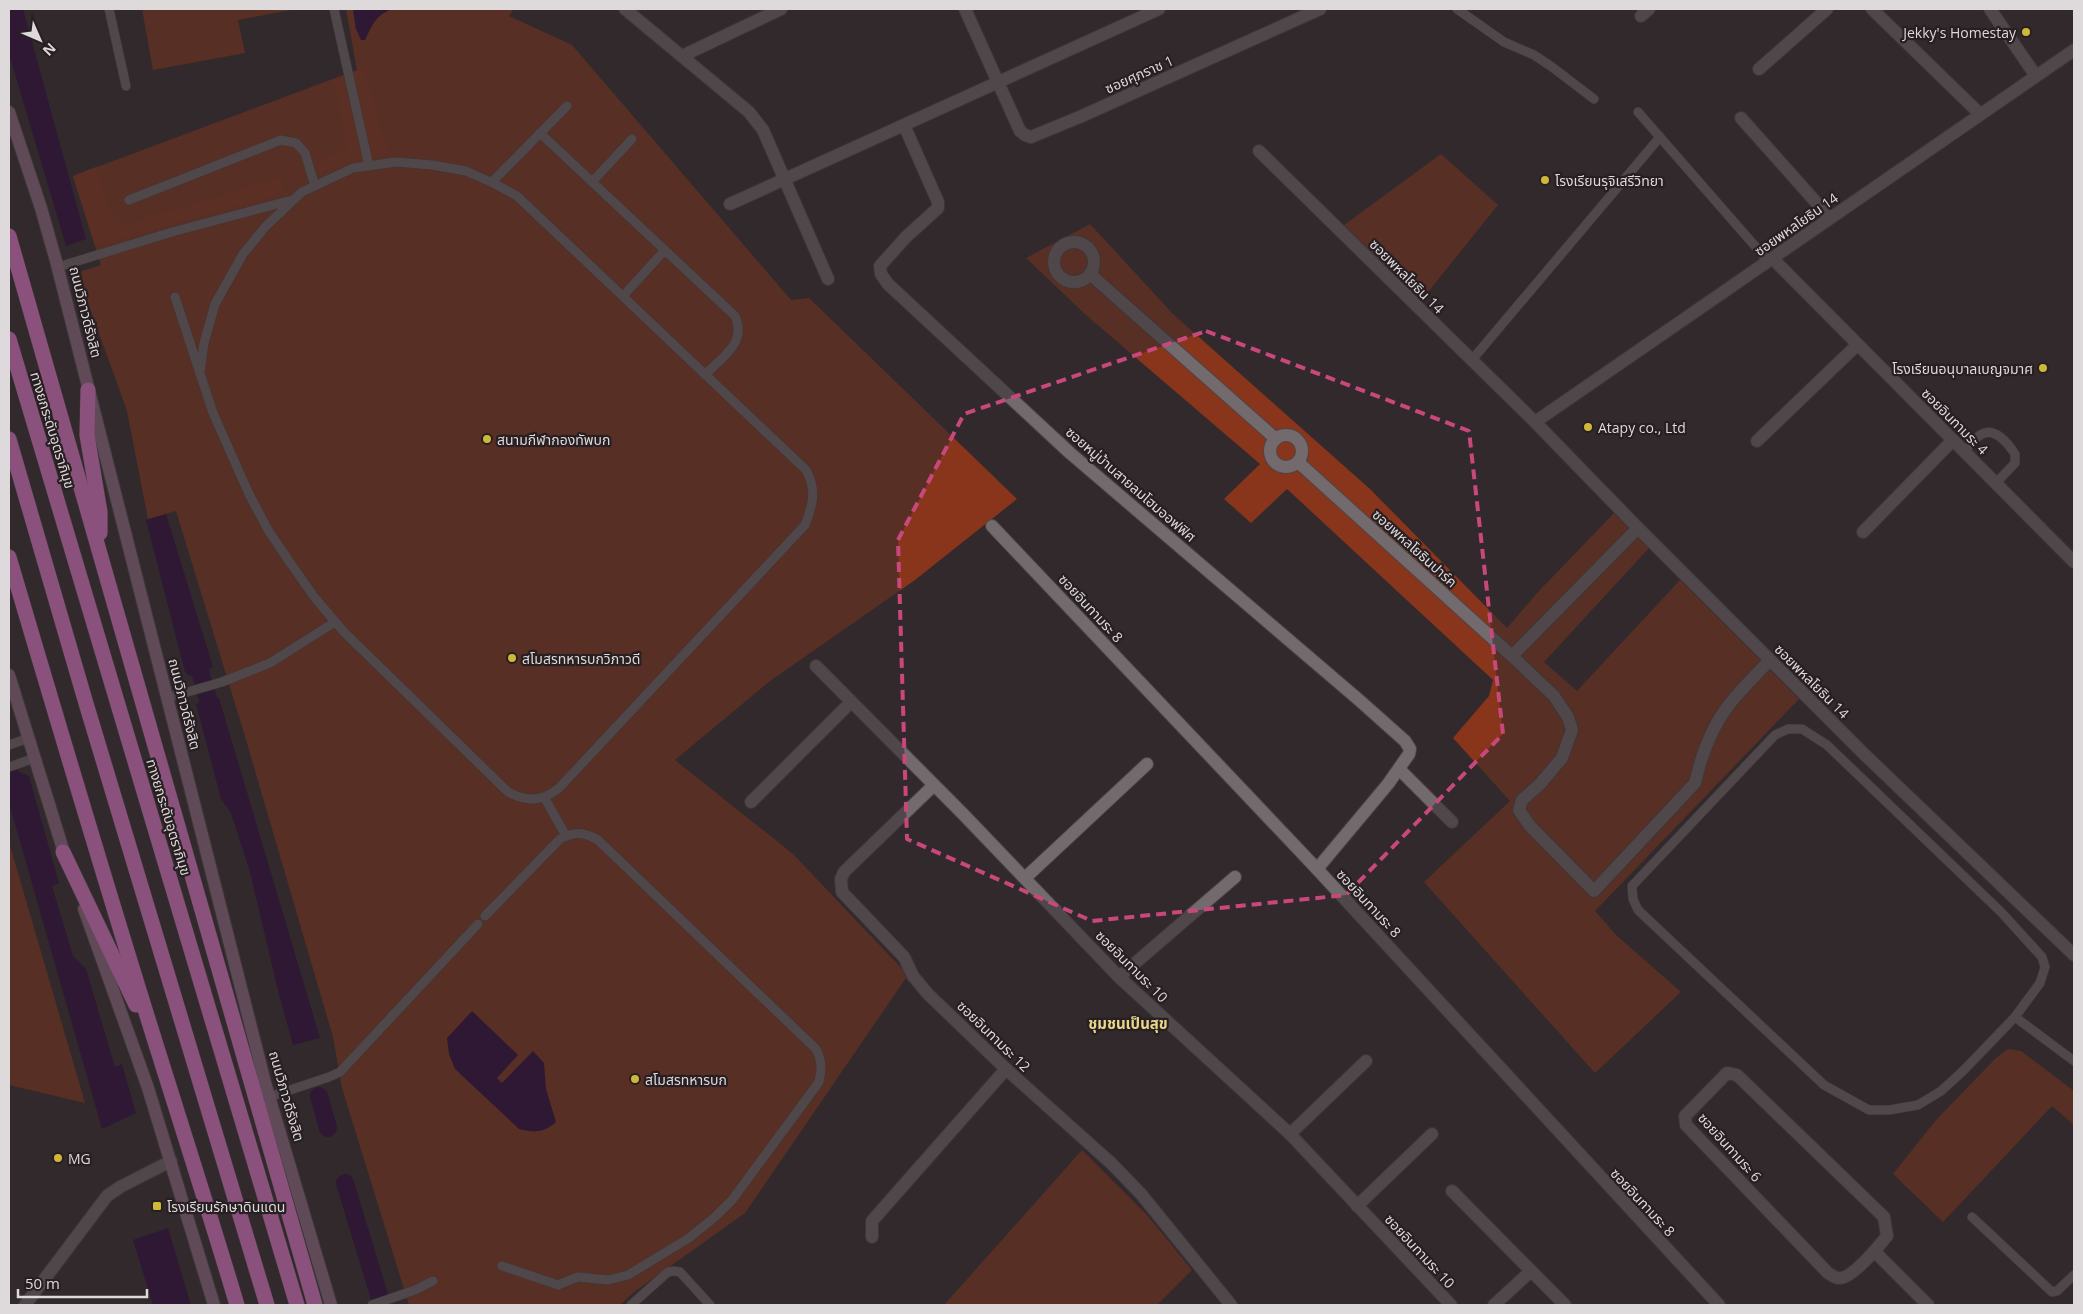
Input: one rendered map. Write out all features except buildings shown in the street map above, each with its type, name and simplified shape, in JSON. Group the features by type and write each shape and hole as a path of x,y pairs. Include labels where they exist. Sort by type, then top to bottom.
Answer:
{"highway":[{"path":"9,236 315,1305"},
{"name":"ทางยกระดับอุตราภิมุข","path":"9,339 297,1305"},
{"path":"88,390 87,435 100,512 99,550"},
{"path":"9,439 85,700 267,1305"},
{"path":"9,557 159,1054 207,1202 236,1305"},
{"path":"64,852 159,1054"}],"main road":[{"name":"ถนนวิภาวดีรังสิต","path":"9,112 42,208 58,267 225,929 270,1097 331,1305"},
{"path":"9,675 64,852 148,1088 214,1305"}],"street":[{"path":"625,9 754,118 763,130 828,279"},
{"path":"682,56 781,9"},
{"name":"ซอยศุภราช 1","path":"965,9 1020,131 1025,135 1037,136 1320,9"},
{"path":"730,204 1158,9"},
{"path":"1760,69 1827,9"},
{"path":"1872,9 1980,114"},
{"path":"1990,9 2036,76"},
{"name":"ซอยพหลโยธิน 14","path":"1535,422 2074,50"},
{"path":"1741,118 1830,218"},
{"name":"ซอยหมู่บ้านสายลมโฮมออฟฟิศ","path":"904,125 938,202 938,208 906,237 880,266 881,274 888,284 1070,453 1405,741 1410,749 1409,754 1399,769 1317,868"},
{"name":"ซอยพหลโยธิน 14","path":"1259,151 1535,422 1864,754 2074,955"},
{"name":"ซอยอินทามระ 4","path":"1770,260 2074,562"},
{"path":"1090,274 1276,438"},
{"path":"1757,441 1857,345"},
{"path":"1286,435 1296,438 1302,452 1298,462 1293,465 1283,466 1274,462 1271,447 1276,438 1286,435"},
{"path":"1863,532 1953,440"},
{"name":"ซอยพหลโยธินปาร์ค","path":"1298,462 1554,696 1568,717 1572,730 1562,758 1540,784 1522,800 1518,810 1530,826 1594,891 1695,783 1702,758 1715,728 1728,706 1770,660"},
{"name":"ซอยอินทามระ 8","path":"992,526 1317,868 1719,1305"},
{"path":"1512,656 1638,528"},
{"name":"ซอยอินทามระ 10","path":"816,666 1025,878 1119,977 1290,1134 1451,1305"},
{"path":"751,802 850,702"},
{"path":"1025,878 1147,764"},
{"path":"1399,769 1452,822"},
{"name":"ซอยอินทามระ 12","path":"934,785 844,872 841,879 842,892 904,958 920,985 1006,1069 1112,1164 1141,1194 1231,1305"},
{"path":"1119,977 1235,877"},
{"path":"1290,1134 1366,1061"},
{"path":"872,1238 872,1221 1006,1069"},
{"name":"ซอยอินทามระ 6","path":"1727,1073 1737,1075 1884,1217 1887,1236 1875,1252 1844,1278 1835,1278 1686,1125 1685,1116 1727,1073"},
{"path":"1358,1206 1432,1134"},
{"path":"25,1305 107,1196 120,1187 171,1161"},
{"path":"1452,1191 1565,1305"},
{"path":"1875,1252 1928,1305"},
{"path":"1494,1305 1531,1271"}],"lane":[{"path":"109,9 126,86"},
{"path":"334,9 369,166"},
{"path":"1457,9 1504,42 1552,67 1594,98"},
{"path":"492,182 566,106"},
{"path":"1638,112 1770,260"},
{"path":"540,133 735,316 739,326 736,343 706,374"},
{"path":"1471,360 1628,172 1660,137"},
{"path":"592,182 632,139"},
{"path":"129,200 280,140 296,143 305,153 315,186"},
{"path":"175,297 213,413 249,494 268,530 315,598 335,622 508,792 522,800 537,799 551,794 559,788 805,525 812,507 814,493 811,479 806,470 517,196 492,182 466,172 432,165 396,162 353,168 302,192 266,226 243,254 215,304 204,343 200,372"},
{"path":"58,267 172,232 295,199"},
{"path":"623,296 665,250"},
{"path":"1964,451 1982,434 1988,433 2000,436 2015,454 2015,462 1996,483"},
{"path":"167,698 222,682 270,663 335,622"},
{"path":"1788,728 1802,729 1827,745 2001,912 2042,957 2045,967 2040,983 2015,1016 1963,1071 1941,1091 1918,1105 1889,1110 1868,1110 1824,1085 1638,910 1633,899 1632,886 1776,735 1788,728"},
{"path":"9,745 29,738"},
{"path":"9,767 35,758"},
{"path":"544,796 566,836"},
{"path":"485,916 560,838 578,832 587,834 598,840 816,1049 821,1060 822,1070 819,1082 732,1200 690,1238 628,1275 608,1280 578,1278 558,1285 502,1266"},
{"path":"270,1097 329,1078 340,1072 478,924"},
{"path":"2015,1016 2074,1062"},
{"path":"1972,1217 2052,1292 2057,1291 2074,1274"},
{"path":"631,1305 668,1272 674,1271 684,1276 710,1305"},
{"path":"372,1305 415,1290 432,1281"}],"highlighted area":[{"path":"1206,331 1469,431 1503,734 1346,895 1092,921 907,839 898,540 964,414"}],"shaded area":[{"path":"9,9 23,9 86,239 66,246 9,54"},
{"path":"142,9 296,9 238,20 245,53 153,70"},
{"name":"สโมสรทหารบกวิภาวดี","path":"346,9 353,9 356,29 365,40 375,20 393,9 514,9 509,16 572,45 791,300 809,298 1017,499 915,580 770,681 675,760 793,854 908,975 745,1213 634,1292 620,1305 409,1305 342,1088 333,1037 244,733 176,511 148,519 127,411 86,297 81,275 82,271 101,265 73,176 357,70"},
{"path":"353,9 393,9 382,14 372,25 365,40 361,40 356,29"},
{"path":"364,68 388,153 319,173 319,160 347,149 334,79"},
{"path":"1441,154 1498,205 1420,302 1344,225"},
{"path":"96,167 111,214 122,225 281,177 284,186 280,194 95,246 73,176"},
{"path":"1090,224 1173,314 1370,489 1507,628 1539,591 1614,513 1649,548 1544,662 1577,691 1680,580 1799,699 1595,911 1616,935 1681,992 1595,1073 1424,882 1510,801 1453,738 1489,696 1493,680 1287,489 1251,523 1224,499 1260,464 1086,315 1026,258"},
{"path":"166,514 213,667 190,676 185,672 146,520"},
{"path":"219,698 320,1038 293,1045 278,991 250,872 231,813 221,799 196,704"},
{"path":"15,770 29,776 59,883 52,886 73,956 86,969 115,1067 122,1064 136,1113 102,1129 9,803 9,789 16,786"},
{"path":"9,842 85,1103 9,1085"},
{"path":"472,1011 518,1055 497,1078 502,1083 533,1051 544,1063 546,1089 556,1122 552,1126 539,1131 519,1129 455,1069 449,1054 447,1038"},
{"path":"2008,1049 2021,1051 2074,1091 2074,1125 2052,1106 1943,1222 1893,1174 1936,1120 1996,1058"},
{"path":"1082,1150 1147,1215 1192,1270 1157,1305 944,1305"},
{"path":"168,1228 191,1305 153,1305 133,1240"}],"waterway":[{"path":"194,650 215,724"},
{"path":"9,772 20,809"},
{"path":"319,1096 328,1128"},
{"path":"345,1183 382,1305"}],"place":[{"name":"Jekky's Homestay","path":"2026,32"},
{"name":"โรงเรียนรุจิเสรีวิทยา","path":"1545,180"},
{"name":"โรงเรียนอนุบาลเบญจมาศ","path":"2043,368"},
{"name":"Atapy co., Ltd","path":"1588,427"},
{"name":"สนามกีฬากองทัพบก","path":"487,439"},
{"name":"สโมสรทหารบกวิภาวดี","path":"512,658"},
{"name":"สโมสรทหารบก","path":"635,1079"},
{"name":"MG","path":"58,1158"},
{"name":"โรงเรียนรักษาดินแดน","path":"157,1206"}],"district":[{"name":"ชุมชนเป็นสุข","path":"1128,1023"}]}
